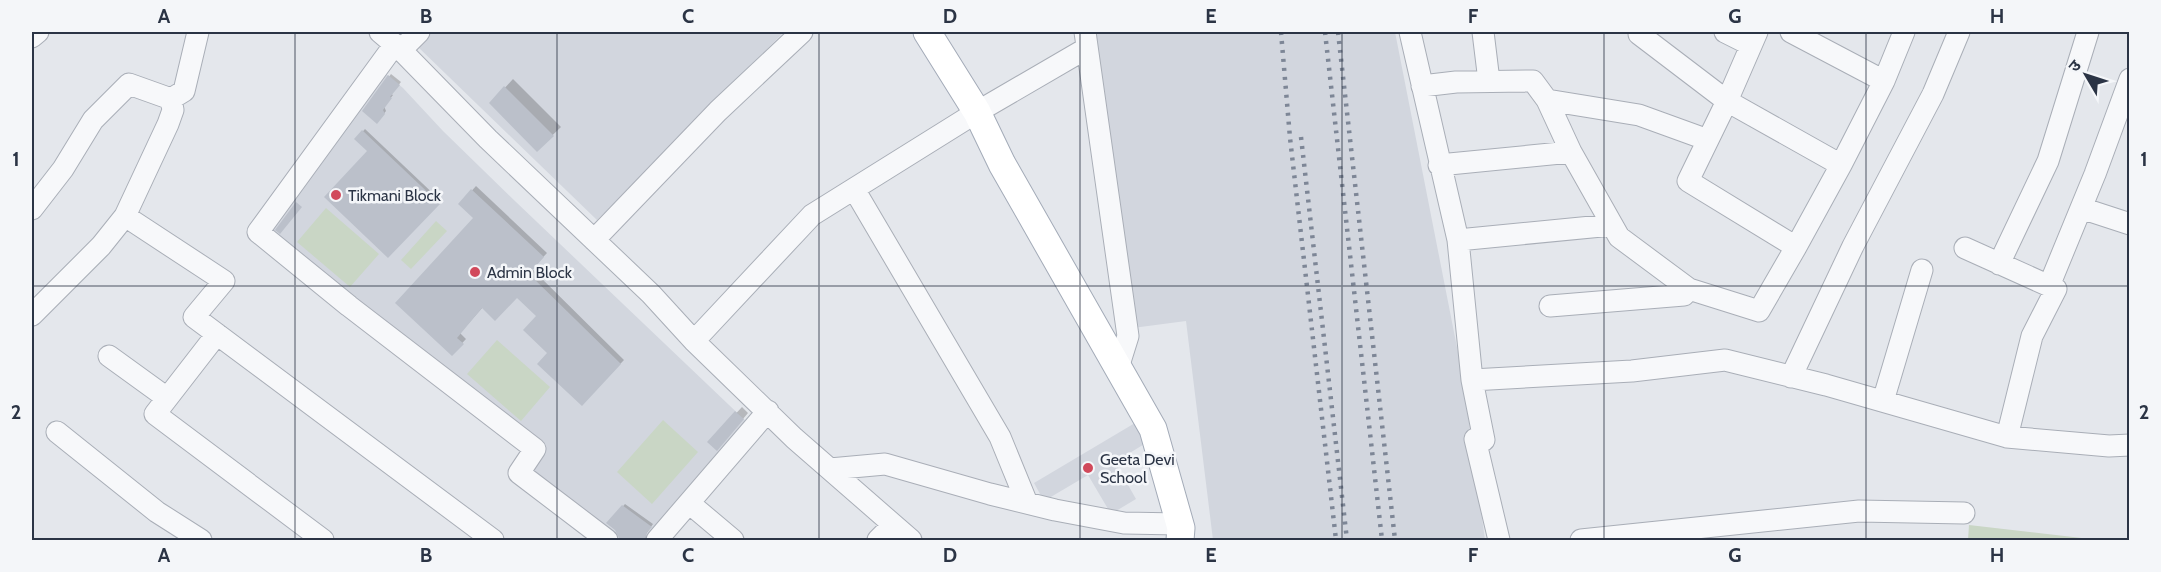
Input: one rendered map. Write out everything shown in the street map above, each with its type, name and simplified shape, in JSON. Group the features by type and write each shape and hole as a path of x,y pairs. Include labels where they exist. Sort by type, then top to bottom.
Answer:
{"main road":[{"path":"927,32 977,112 1002,164 1153,429 1180,532"}],"street":[{"path":"32,37 38,32"},
{"path":"171,99 184,91 198,32"},
{"path":"419,32 392,42 258,232 349,306 535,449 519,473 607,540"},
{"path":"594,240 718,111 802,32"},
{"path":"1410,32 1458,240 1472,380 1484,440 1475,439 1499,540"},
{"path":"1484,32 1489,81"},
{"path":"1639,32 1727,101 1840,165"},
{"path":"1725,32 1754,38 1727,101 1688,181 1796,247"},
{"path":"1791,32 1884,81"},
{"path":"1422,86 1456,82 1533,81 1547,100 1571,152 1619,237 1689,289 1759,311 1796,247 1884,81 1905,32"},
{"path":"1791,376 1853,246 1933,94 1959,32"},
{"path":"1999,264 2048,161 2088,32"},
{"path":"694,341 812,215 977,112 1086,40 1128,336 1119,368"},
{"path":"392,42 488,139 651,294 694,341 830,469 911,540"},
{"path":"2049,286 2130,79"},
{"path":"32,210 63,169 93,120 129,84 171,99"},
{"path":"32,315 102,246 125,216 168,123 172,110 171,99"},
{"path":"1547,100 1639,115 1708,140"},
{"path":"1439,165 1571,152"},
{"path":"854,189 1000,437 1027,503"},
{"path":"2081,208 2130,224"},
{"path":"125,216 224,281 194,317 493,540"},
{"path":"1458,240 1612,225"},
{"path":"1965,248 2056,289 2032,336 2007,437"},
{"path":"1883,401 1922,270"},
{"path":"1550,306 1684,295 1689,289"},
{"path":"217,334 155,414 322,540"},
{"path":"110,356 167,398"},
{"path":"1472,380 1632,371 1725,360 1883,401 2007,437 2109,446 2130,445"},
{"path":"657,540 768,411"},
{"path":"57,432 157,512 201,540"},
{"path":"830,469 885,464 1027,503 1180,532"},
{"path":"689,502 733,540"},
{"path":"1581,540 1859,511 1964,513"},
{"path":"878,540 893,525"}],"shaded area":[{"path":"431,32 784,32 597,220 417,46"},
{"path":"1090,32 1395,32 1463,378 1485,540 1213,540 1186,321 1125,329"},
{"path":"386,74 403,88 443,131 516,202 750,425 650,540 618,540 525,474 543,451 267,230"},
{"name":"Geeta Devi School","path":"1135,423 1146,443 1115,462 1136,499 1111,514 1088,475 1044,501 1034,483"}],"green space":[{"path":"326,208 379,254 350,287 297,242"},
{"path":"436,221 447,231 411,269 401,260"},
{"path":"497,340 550,387 521,421 467,374"},
{"path":"663,420 698,452 652,504 617,472"},
{"path":"1969,525 2099,540 1968,540"}],"building":[{"path":"388,75 400,85 390,97 392,98 383,110 385,114 377,124 362,111"},
{"path":"504,86 554,136 537,152 489,103"},
{"path":"362,130 440,204 388,258 324,197 367,151 354,139"},
{"path":"471,189 544,257 529,274 621,364 582,406 537,364 547,353 523,330 536,316 517,298 495,321 482,308 457,338 464,344 452,356 395,303 473,218 458,204"},
{"path":"296,202 302,207 280,234 275,230"},
{"path":"735,411 744,419 717,451 707,442"},
{"path":"622,505 652,527 647,532 645,540 620,540 615,530 606,523"}],"railway":[{"path":"1281,32 1290,138 1336,540"},
{"path":"1325,32 1382,540"},
{"path":"1338,32 1395,540"},
{"path":"1301,137 1347,540"}],"place":[{"name":"Tikmani Block","path":"336,195"},
{"name":"Admin Block","path":"475,272"},
{"name":"Geeta Devi School","path":"1088,468"}]}
